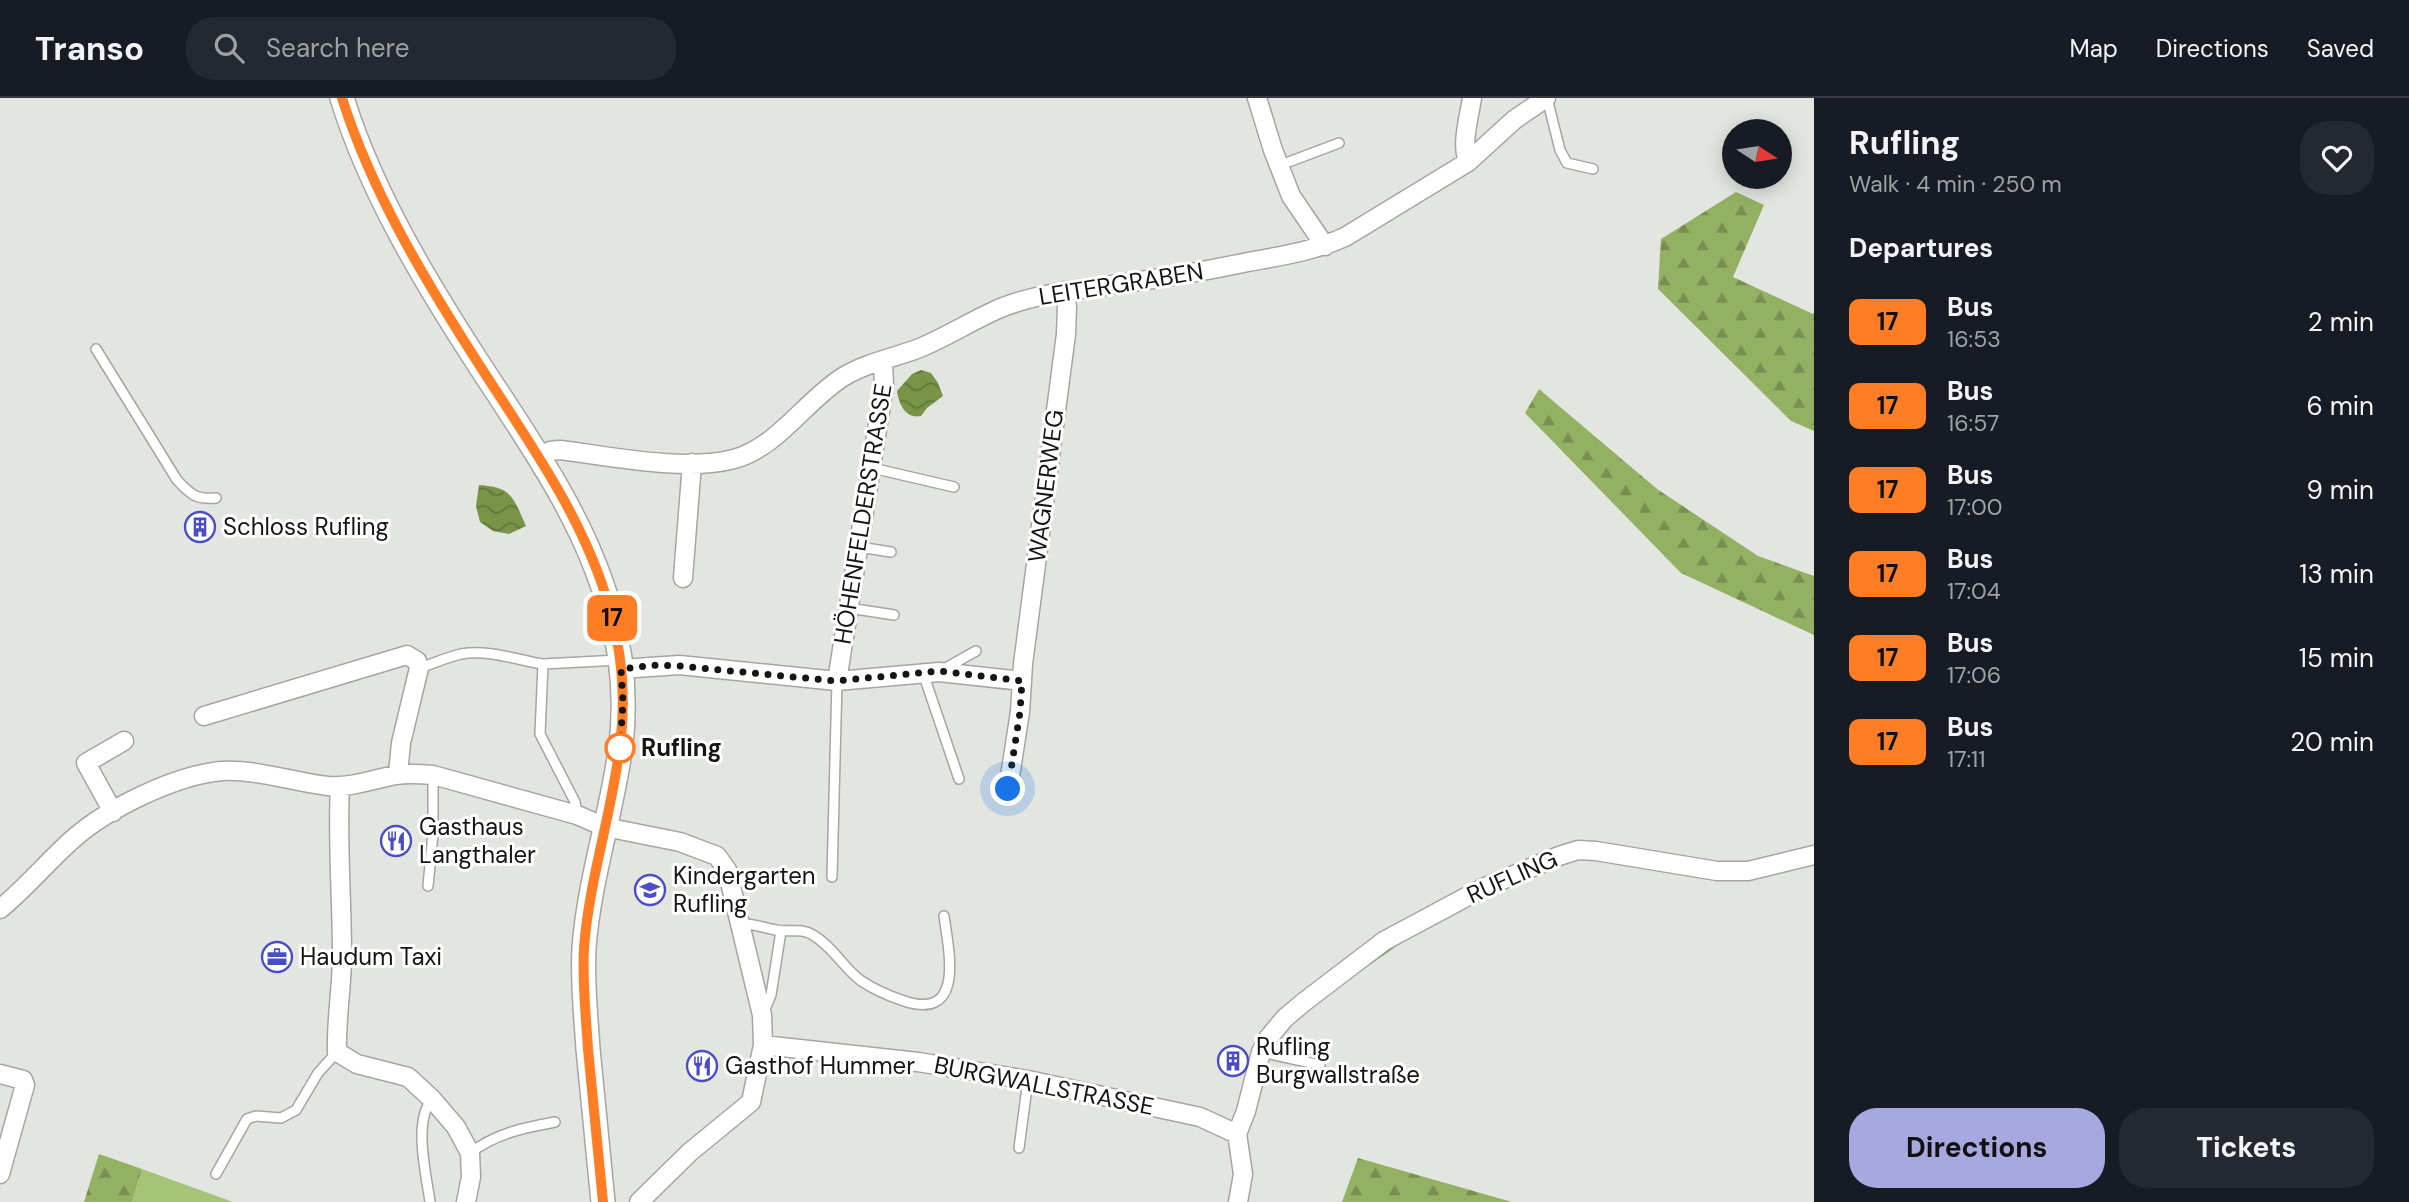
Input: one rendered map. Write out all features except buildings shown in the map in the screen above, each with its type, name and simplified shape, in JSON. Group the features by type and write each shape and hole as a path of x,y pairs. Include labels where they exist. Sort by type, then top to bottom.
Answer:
{"street":[{"path":"342,98 376,184 398,228 470,351 578,524 591,552 611,612 621,664 623,702 620,748 586,927 584,972 603,1202"},
{"path":"1256,98 1291,196 1325,246"},
{"path":"1468,162 1465,155 1472,98"},
{"name":"LEITERGRABEN","path":"539,458 550,451 560,450 635,460 692,463 733,459 750,453 842,378 858,369 945,337 1002,308 1064,291 1222,267 1325,246 1376,220 1468,162 1514,120 1547,98"},
{"name":"WAGNERWEG","path":"1008,789 1020,712 1066,334 1067,307 1064,291"},
{"name":"HÖHENFELDERSTRASSE","path":"836,681 872,468 884,386 883,361"},
{"path":"682,578 692,463"},
{"path":"204,716 393,657 413,656 419,668 401,743 398,774"},
{"path":"621,664 679,666 836,681 931,672 1022,681"},
{"path":"113,812 86,763 124,741"},
{"path":"0,909 75,837 113,812 155,789 222,771 340,786 398,774 433,775 576,815 605,827 669,839 717,856 727,870 762,1015 763,1045 751,1102 690,1152 639,1202"},
{"path":"340,786 342,954 337,1052 356,1064 408,1077 432,1099 456,1127 470,1153 471,1177 467,1202"},
{"name":"RUFLING","path":"1261,1052 1269,1037 1285,1018 1384,941 1483,888 1559,856 1578,850 1596,851 1717,871 1748,871 1814,855"},
{"name":"BURGWALLSTRASSE","path":"763,1045 918,1062 1028,1080 1200,1117 1237,1134"},
{"path":"1238,1202 1242,1174 1237,1134 1246,1111 1261,1052"},
{"path":"0,1074 23,1080 25,1085 0,1174"}],"lane":[{"path":"1547,98 1560,150 1567,163 1593,169"},
{"path":"1279,166 1339,143"},
{"path":"96,349 177,480 192,496 200,499 216,498"},
{"path":"872,468 954,487"},
{"path":"859,547 891,552"},
{"path":"849,608 894,615"},
{"path":"959,779 931,672 976,651"},
{"path":"419,668 461,654 473,653 488,653 543,664 621,664"},
{"path":"543,664 540,734 575,802 576,815"},
{"name":"HÖHENFELDERSTRASSE","path":"832,877 836,681"},
{"path":"428,886 433,833 433,775"},
{"path":"740,924 752,923 781,931 804,931 814,935 859,979 895,998 926,1006 940,1000 949,979 951,967 944,916"},
{"path":"762,1015 771,995 781,931"},
{"path":"216,1174 247,1119 256,1116 281,1118 296,1110 318,1073 337,1052"},
{"path":"1261,1052 1321,1065"},
{"path":"1018,1148 1028,1080"},
{"path":"430,1202 422,1128 426,1106 432,1099"},
{"path":"470,1153 496,1136 514,1129 555,1122"}],"shaded area":[{"path":"142,1169 233,1202 132,1202"}],"green space":[{"path":"1736,192 1764,205 1733,277 1813,314 1814,312 1814,431 1791,421 1658,289 1661,239"},
{"path":"1539,389 1657,489 1758,556 1814,576 1814,635 1681,573 1525,413"},
{"path":"99,1154 142,1169 132,1202 84,1202"},
{"path":"1358,1158 1512,1202 1342,1202"}],"water":[{"path":"921,370 931,373 943,396 921,416 916,416 904,410 897,391 912,374"},
{"path":"479,485 498,488 510,495 526,526 509,534 493,531 480,522 476,506"}],"waterway":[{"path":"1370,962 1400,941"}],"bus line":[{"name":"17","path":"342,98 376,184 398,228 448,315 578,524 602,581 611,612 620,660 622,733 584,950 584,1001 603,1202"}],"place":[{"name":"Schloss Rufling","path":"200,527"},
{"name":"Rufling","path":"620,748"},
{"name":"Gasthaus Langthaler","path":"396,841"},
{"name":"Kindergarten Rufling","path":"650,890"},
{"name":"Haudum Taxi","path":"277,957"},
{"name":"Rufling Burgwallstraße","path":"1233,1061"},
{"name":"Gasthof Hummer","path":"702,1066"}],"route":[{"path":"620,748 623,702 621,669 657,665 679,666 836,681 939,671 1022,681 1022,698 1008,789"}]}
